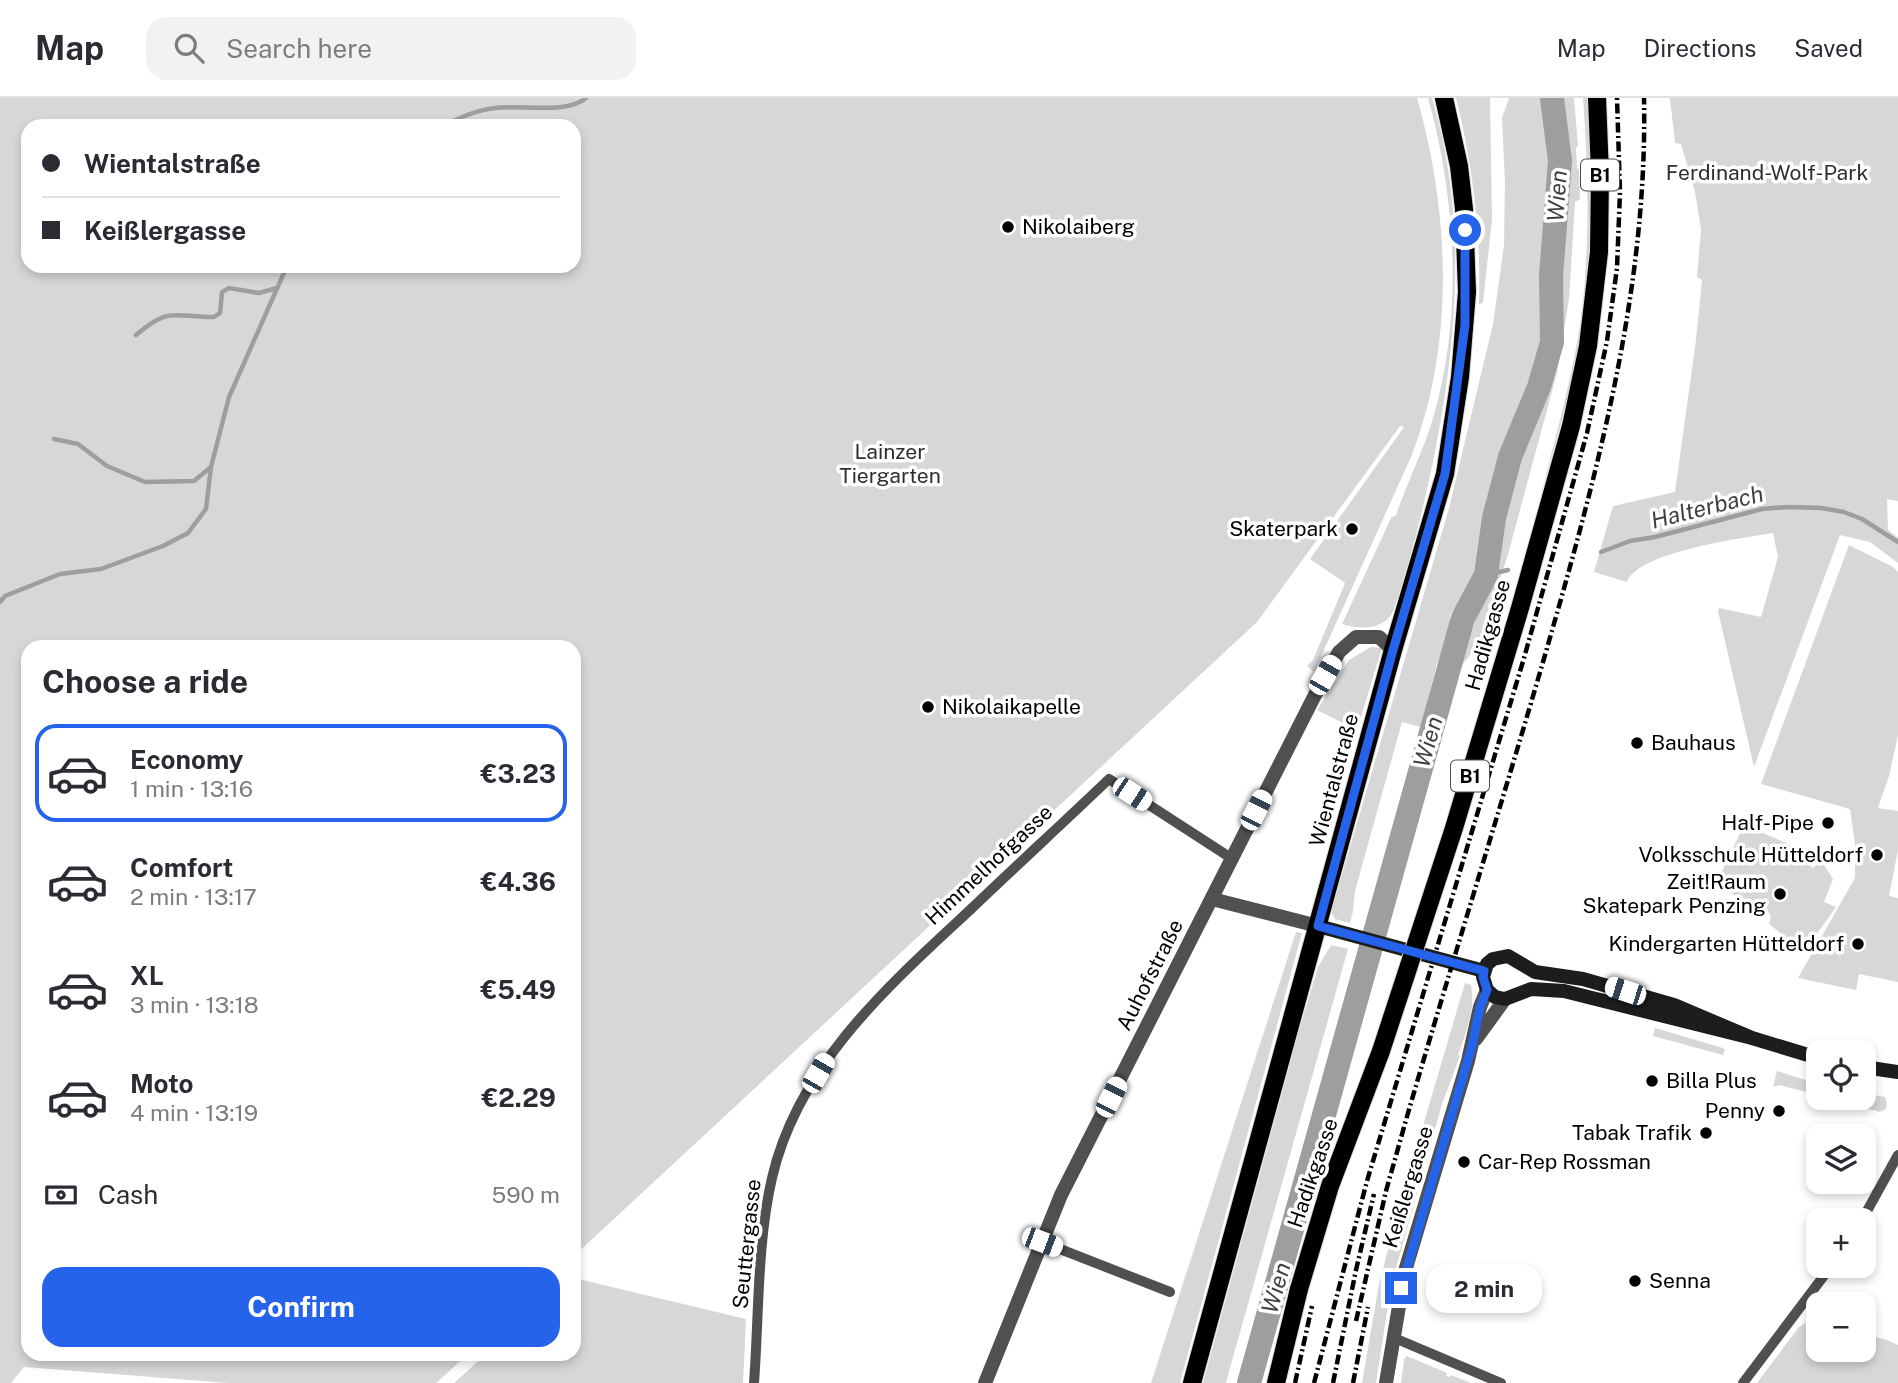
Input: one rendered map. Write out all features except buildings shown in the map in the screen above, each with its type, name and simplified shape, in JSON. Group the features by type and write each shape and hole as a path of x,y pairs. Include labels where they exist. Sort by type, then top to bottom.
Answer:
{"main road":[{"name":"Wientalstraße","path":"1192,1383 1325,928 1393,650 1445,474 1465,325 1467,252 1456,153 1444,98"},
{"name":"Hadikgasse","path":"1276,1383 1299,1289 1330,1186 1381,1051 1454,828 1572,426 1588,346 1599,252 1597,98"},
{"path":"1325,928 1484,971"},
{"path":"1523,965 1527,974 1526,983 1522,991 1514,997 1495,997 1487,990 1484,971 1493,959 1500,956 1517,959 1535,972 1583,979 1683,1008 1752,1038"},
{"path":"1522,991 1537,989 1571,993 1752,1038 1806,1054"},
{"path":"1876,1069 1898,1072"}],"street":[{"name":"Auhofstraße","path":"985,1383 1061,1195 1323,680 1339,652 1356,637 1379,636 1393,650"},
{"name":"Himmelhofgasse","path":"895,979 1109,779 1231,858"},
{"path":"1212,899 1325,928"},
{"name":"Seuttergasse","path":"754,1383 766,1217 773,1175 792,1116 827,1058 895,979"},
{"name":"Keißlergasse","path":"1386,1383 1405,1271 1487,990"},
{"name":"Keißlergasse","path":"1472,1046 1505,999"},
{"path":"1869,1208 1898,1155"},
{"path":"1042,1242 1170,1292"},
{"path":"1743,1383 1822,1278"},
{"path":"1392,1337 1501,1383"}],"green space":[{"name":"Lainzer Tiergarten","path":"0,98 1417,98 1436,187 1441,233 1441,325 1435,370 1411,457 1314,672 1307,666 1313,660 1345,583 1310,559 1404,427 1400,426 1257,622 581,1250 581,640 21,640 21,1361 460,1361 436,1383 228,1383 24,1367 11,1383 0,1383"},
{"path":"1428,98 1432,98 1443,142 1454,230 1455,275 1449,364 1426,492 1393,612 1389,618 1377,625 1356,627 1342,624 1391,518 1396,515 1426,440 1443,376 1449,337 1452,297 1450,216 1445,176"},
{"path":"1456,98 1490,98 1492,219 1483,303 1479,304 1475,200"},
{"path":"1509,98 1546,98 1552,162 1542,304 1547,344 1529,396 1520,402 1500,457 1482,558 1475,579 1450,615 1446,648 1437,663 1421,727 1402,722 1355,891 1350,923 1335,919 1331,912 1449,508 1493,324 1504,245 1502,118"},
{"path":"1562,98 1574,98 1580,199 1575,202 1569,299 1557,373 1507,558 1477,647 1461,666 1475,624 1475,610 1486,596 1490,572 1500,566 1502,520 1535,404 1545,400 1558,351 1557,275 1561,268 1561,225 1566,219 1568,176 1567,152 1561,131 1564,123"},
{"path":"1583,98 1589,98 1592,150 1593,203 1589,281 1572,379 1541,496 1571,375 1583,302 1588,200"},
{"name":"Ferdinand-Wolf-Park","path":"1670,98 1898,98 1898,501 1887,499 1888,530 1898,538 1898,563 1870,542 1840,535 1754,767 1718,611 1719,608 1761,617 1778,557 1773,533 1692,548 1670,555 1635,571 1627,582 1594,572 1613,506 1675,492 1702,280 1697,277 1701,230 1695,192 1681,144 1675,143"},
{"path":"1849,545 1898,572 1898,735 1889,776 1878,808 1898,811 1898,850 1889,896 1898,898 1898,982 1859,974 1856,990 1798,978 1855,878 1855,844 1850,809 1761,784"},
{"path":"1371,647 1382,648 1357,730 1317,710 1349,660"},
{"name":"Zeit!Raum Skatepark Penzing","path":"1744,825 1803,850 1812,868 1822,862 1833,879 1824,902 1836,907 1804,952 1769,924 1771,916 1766,909 1715,886"},
{"path":"1296,932 1302,933 1180,1383 1151,1383"},
{"path":"1331,945 1348,949 1226,1383 1203,1383 1300,1027 1318,967"},
{"path":"1465,983 1471,985 1472,994 1469,1020 1458,1055 1460,1056 1442,1104 1391,1286 1376,1383 1362,1383 1379,1284"},
{"path":"1655,1028 1725,1050 1723,1055 1653,1036"},
{"path":"1777,1071 1806,1080 1806,1092 1779,1085 1773,1087"},
{"path":"1876,1095 1885,1097 1887,1103 1886,1109 1880,1112 1872,1110 1876,1110"},
{"path":"581,1280 746,1319 743,1383 454,1383 478,1361 581,1361"},
{"path":"1806,1322 1806,1362 1876,1362 1876,1337 1898,1345 1898,1383 1757,1383 1798,1328"},
{"path":"1407,1356 1447,1373 1446,1376 1451,1375 1471,1383 1401,1383 1404,1359"}],"waterway":[{"path":"459,119 488,109 555,108 586,98"},
{"name":"Wien","path":"1249,1383 1463,618 1486,575 1494,518 1510,457 1539,387 1552,342 1551,276 1560,161 1552,98"},
{"path":"0,602 5,596 60,574 101,569 163,546 188,533 206,509 211,467 229,397 284,273"},
{"path":"136,335 157,320 172,315 214,317 220,313 222,292 229,288 259,293 277,288"},
{"path":"54,439 78,444 107,466 145,482 194,481 211,467"},
{"name":"Halterbach","path":"1601,552 1630,541 1762,509 1788,507 1844,512 1862,519 1898,542"},
{"name":"Halterbach","path":"1486,575 1508,570"}],"railway":[{"path":"1314,1383 1367,1181 1524,658 1587,433 1607,341 1617,268 1620,192 1617,98"},
{"path":"1356,1321 1386,1191 1543,662 1599,454 1628,313 1637,242 1643,170 1644,98"},
{"path":"1333,1383 1374,1194"},
{"path":"1295,1383 1312,1306"},
{"path":"1353,1383 1368,1307"}],"place":[{"name":"Nikolaiberg","path":"1008,227"},
{"name":"Skaterpark","path":"1352,529"},
{"name":"Nikolaikapelle","path":"928,707"},
{"name":"Bauhaus","path":"1637,743"},
{"name":"Half-Pipe","path":"1828,823"},
{"name":"Volksschule Hütteldorf","path":"1877,855"},
{"name":"Zeit!Raum Skatepark Penzing","path":"1780,894"},
{"name":"Kindergarten Hütteldorf","path":"1858,944"},
{"name":"Billa Plus","path":"1652,1081"},
{"name":"Penny","path":"1779,1111"},
{"name":"Tabak Trafik","path":"1706,1133"},
{"name":"Car-Rep Rossman","path":"1464,1162"},
{"name":"Senna","path":"1635,1281"}],"route":[{"path":"1401,1288 1487,990 1484,971 1318,926 1393,650 1445,474 1465,325 1465,230"}]}
